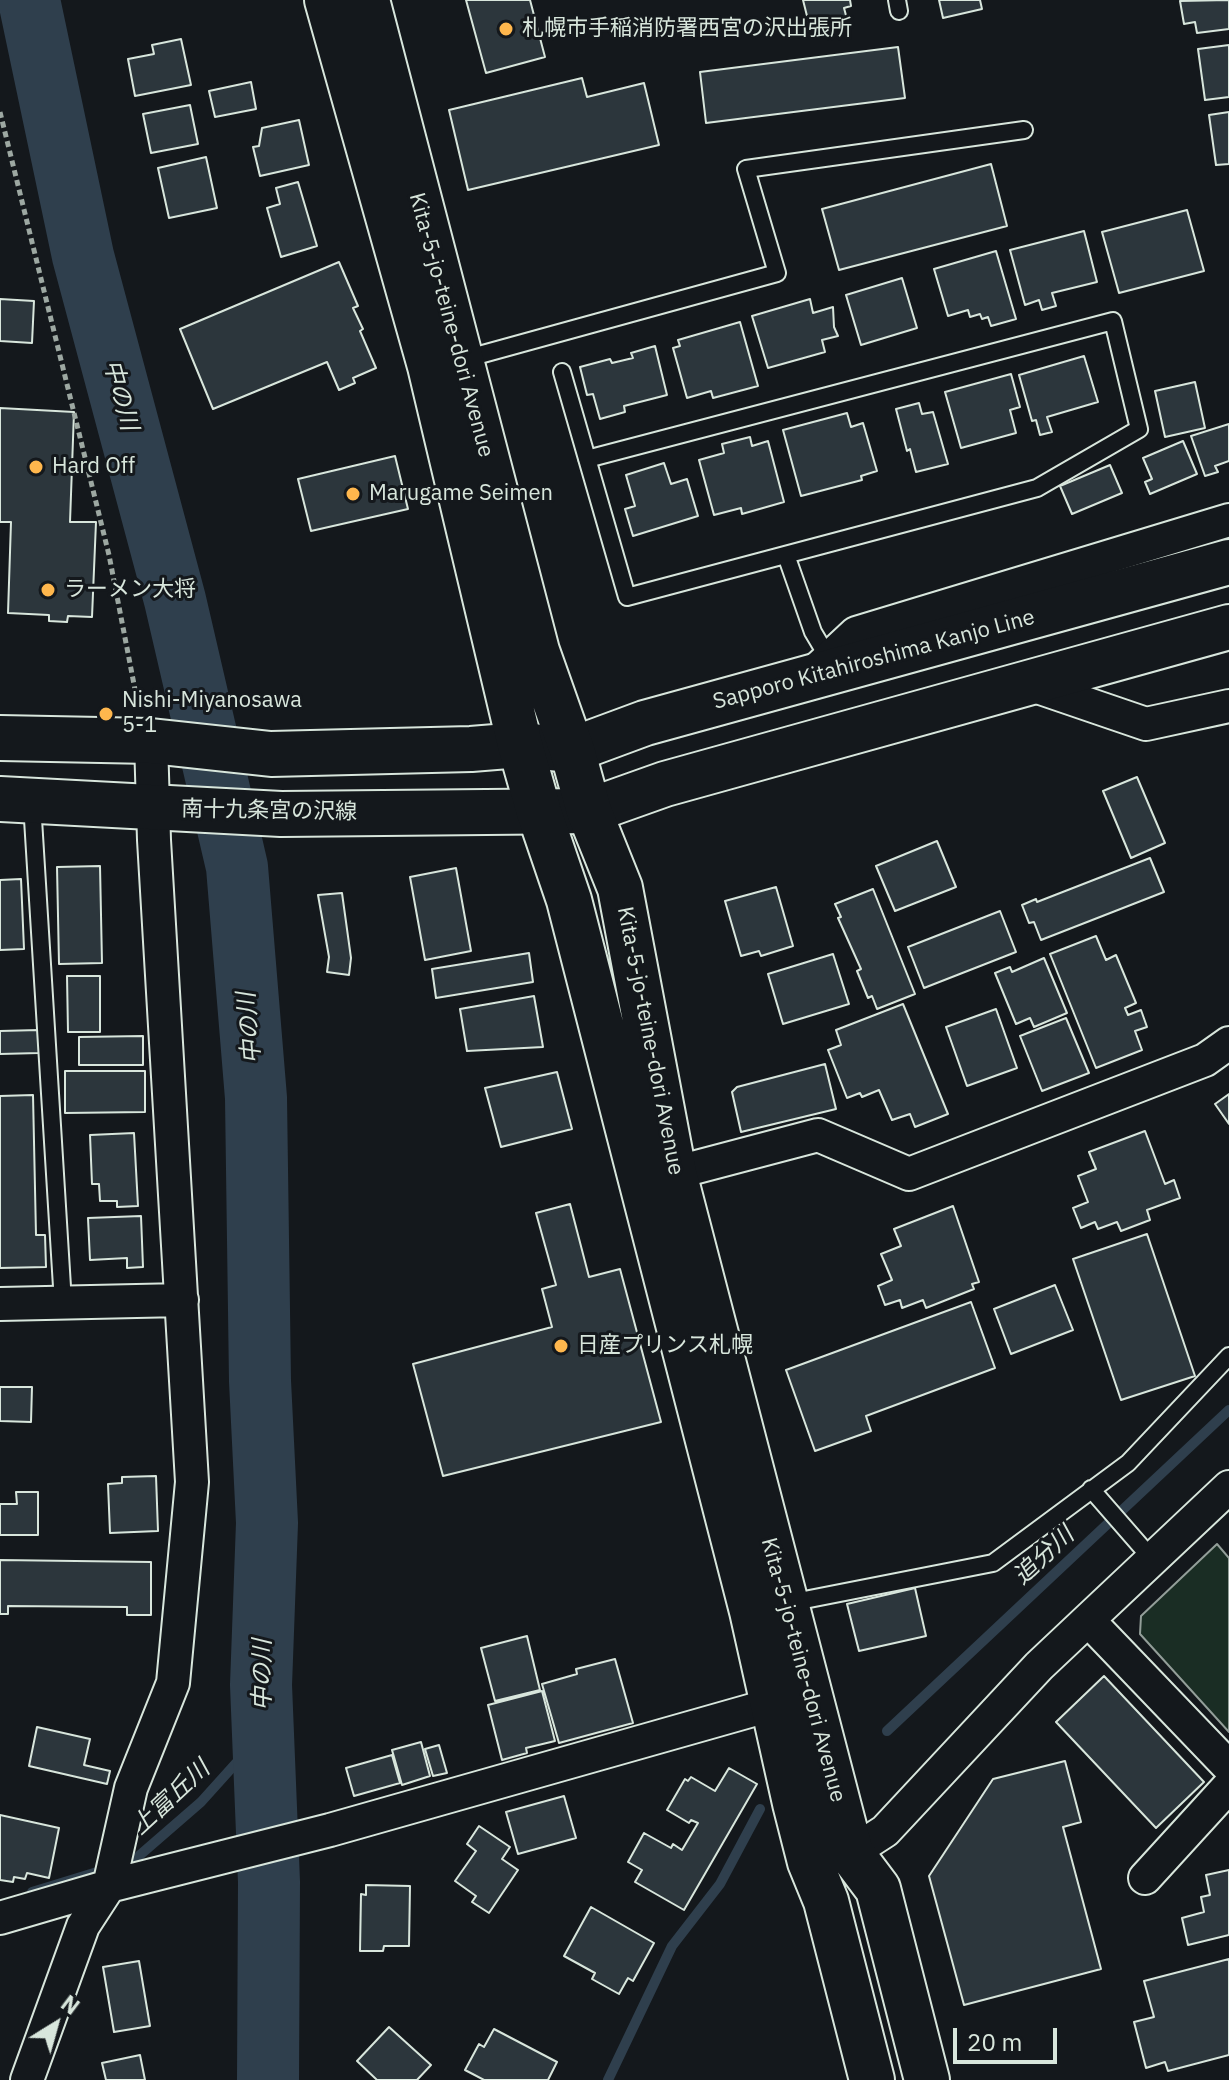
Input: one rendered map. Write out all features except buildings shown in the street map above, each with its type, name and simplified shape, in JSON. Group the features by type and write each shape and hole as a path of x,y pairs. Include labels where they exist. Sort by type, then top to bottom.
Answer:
{"main road":[{"name":"Kita-5-jo-teine-dori Avenue","path":"327,0 430,366 520,745 569,900 774,1704 830,1857 878,1889 927,2080"},
{"name":"Kita-5-jo-teine-dori Avenue","path":"367,0 537,651 572,750 589,811 620,888 674,1173 786,1603 830,1857 826,1901 872,2080"},
{"name":"Sapporo Kitahiroshima Kanjo Line","path":"520,745 572,750 645,723 819,668 1229,562"},
{"path":"539,812 589,811 665,784 1229,627"},
{"path":"0,738 148,732 271,754 520,745"},
{"name":"南十九条宮の沢線","path":"16,801 281,814 539,812"}],"street":[{"path":"819,668 856,633 1229,520"},
{"path":"1026,683 1146,724 1229,706"},
{"path":"27,2080 83,1926 109,1886 131,1788 173,1683 192,1482 148,732"},
{"path":"674,1173 818,1135 909,1174 1205,1060 1229,1043"},
{"path":"0,1304 182,1300"},
{"path":"830,1857 885,1831 1039,1666 1088,1620 1142,1547 1229,1487"},
{"path":"1088,1620 1229,1767"},
{"path":"0,1918 214,1858 330,1830 774,1704"},
{"path":"1145,1878 1229,1786"}],"lane":[{"path":"460,360 777,273 746,169 1024,130"},
{"path":"562,372 587,459 627,597 1037,488 1139,429 1113,321 587,459"},
{"path":"786,555 813,632 819,668"},
{"path":"16,801 63,1303"},
{"path":"786,1603 993,1563 1096,1495 1229,1356"},
{"path":"1096,1495 1142,1547"}],"path":[{"path":"0,112 48,299 148,732"}],"green space":[{"path":"1217,1544 1229,1558 1229,1732 1140,1634 1141,1616"}],"waterway":[{"name":"中の川","path":"29,0 83,256 175,600 237,867 256,1098 260,1381 267,1523 261,1685 269,1882 268,2080"},
{"name":"追分川","path":"887,1731 1229,1410"},
{"name":"上富丘川","path":"32,1892 133,1861 201,1802 264,1732"},
{"name":"追分川","path":"608,2080 672,1946 720,1884 760,1809"}],"place":[{"name":"札幌市手稲消防署西宮の沢出張所","path":"506,29"},
{"name":"Hard Off","path":"36,467"},
{"name":"Marugame Seimen","path":"353,494"},
{"name":"ラーメン大将","path":"48,590"},
{"name":"Nishi-Miyanosawa 5-1","path":"106,714"},
{"name":"日産プリンス札幌","path":"561,1346"}]}
